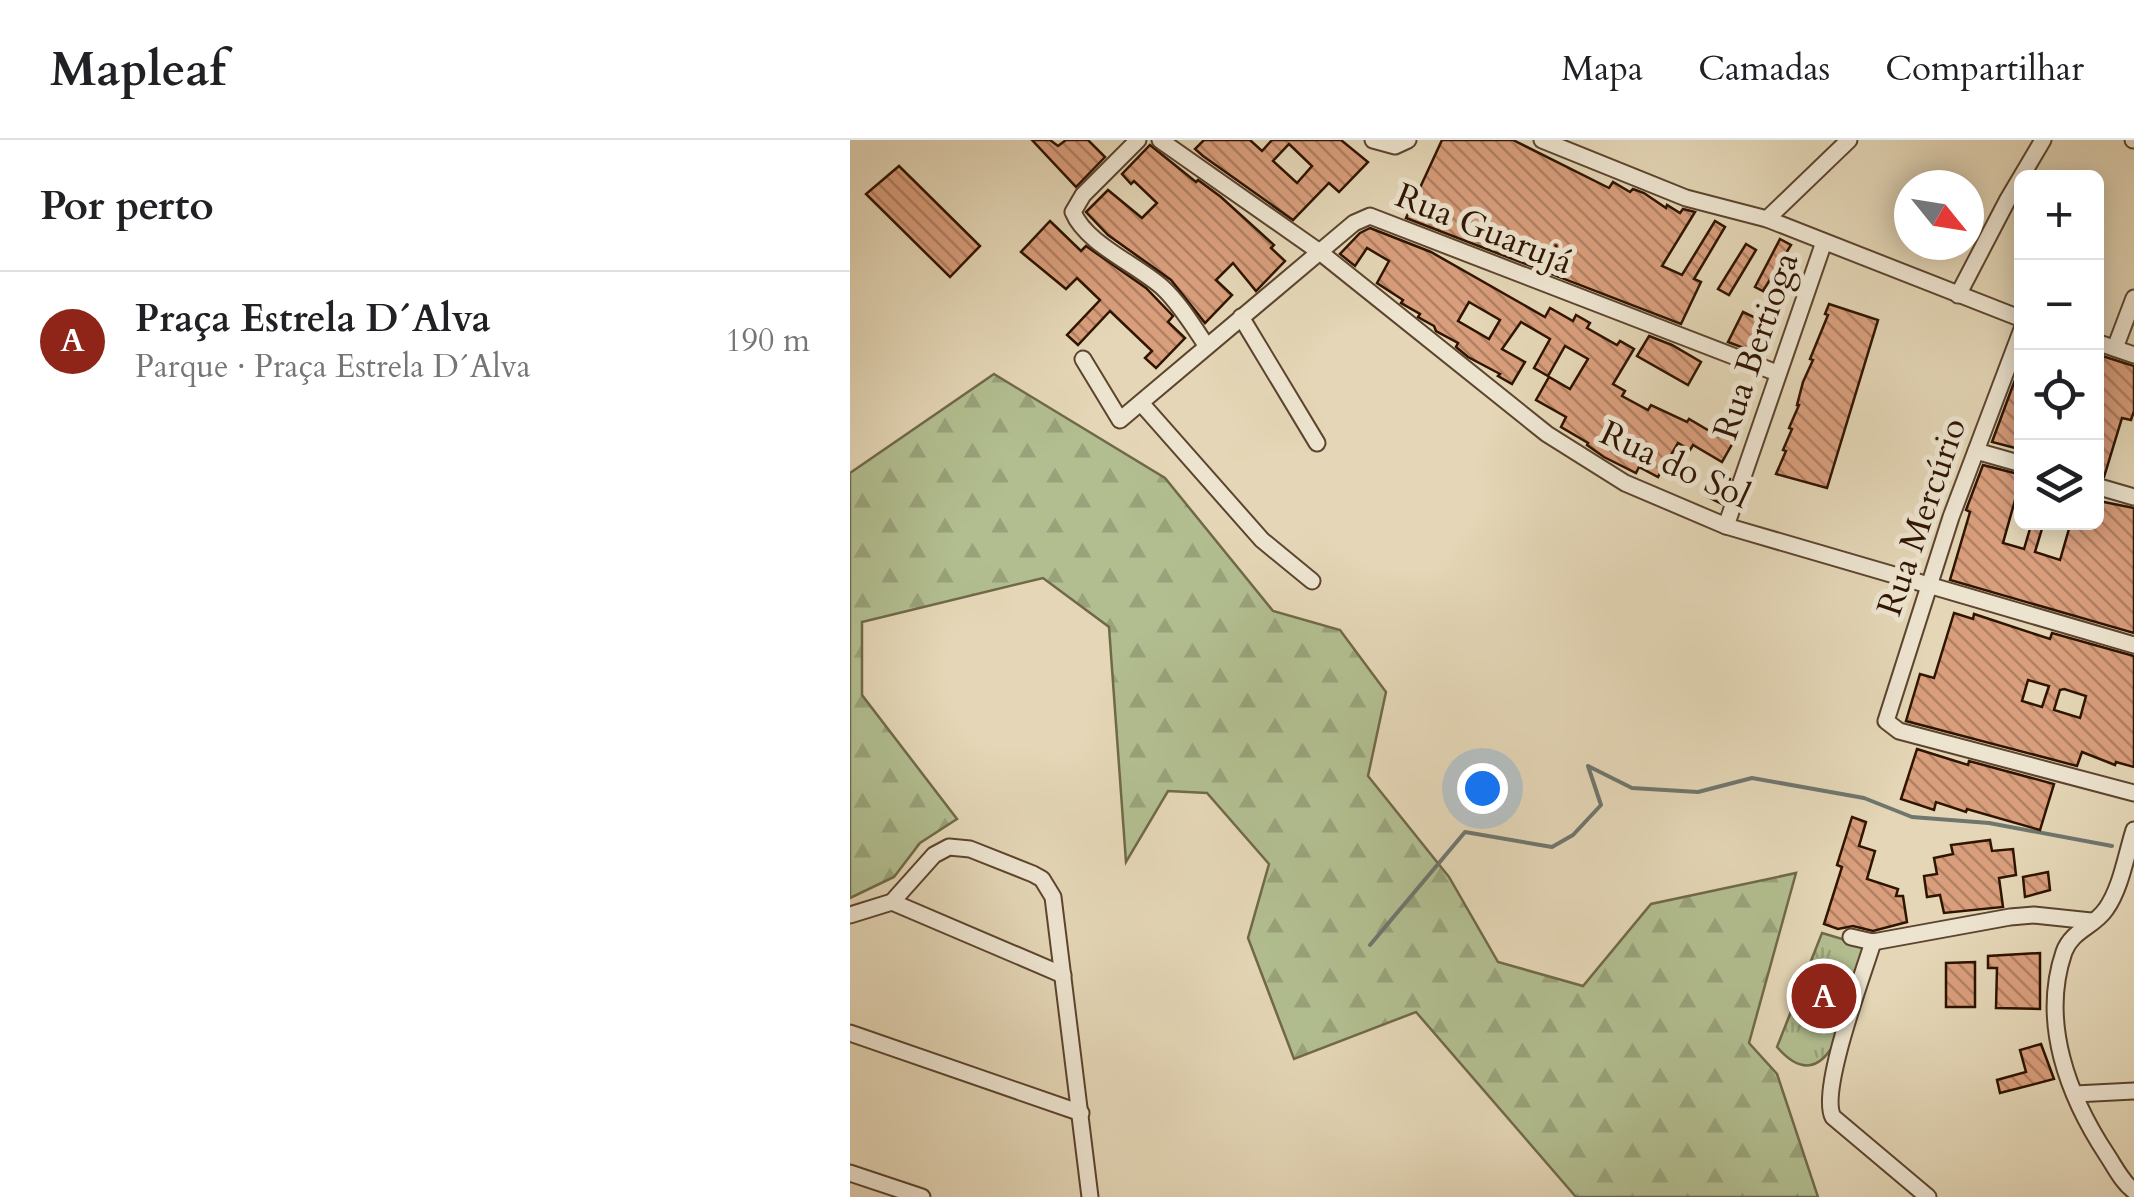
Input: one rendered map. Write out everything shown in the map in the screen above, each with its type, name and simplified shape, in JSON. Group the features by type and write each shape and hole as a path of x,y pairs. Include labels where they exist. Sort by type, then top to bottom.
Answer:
{"street":[{"path":"1138,140 1078,201 1074,212 1092,236 1166,291 1206,345"},
{"name":"Rua do Sol","path":"1160,140 1321,254 1547,434 1625,483 1726,526 2134,645"},
{"path":"1373,140 1394,146 1408,140"},
{"path":"1542,140 1686,198 1767,219 2014,316"},
{"path":"1767,219 1849,140"},
{"path":"1958,295 2043,140"},
{"name":"Rua Guarujá","path":"1141,403 1206,345 1366,216 1777,373"},
{"name":"Rua Bertioga","path":"1726,526 1824,242"},
{"path":"2115,348 2134,298"},
{"path":"1241,317 1317,444"},
{"path":"2104,345 2134,355"},
{"name":"Rua Mercúrio","path":"2014,350 1928,585 1887,708 1887,724 1899,731 2134,792"},
{"path":"1084,359 1120,420 1141,403 1262,540 1312,581"},
{"path":"1976,451 2014,462"},
{"path":"2104,488 2134,497"},
{"path":"2128,1192 2074,1094 2057,1037 2059,980 2065,949 2109,904 2134,830"},
{"path":"850,915 892,902 934,855 949,847 970,849 1042,879 1054,897 1090,1197"},
{"path":"892,902 1063,975"},
{"path":"1851,937 1873,942 2022,916 2091,921"},
{"path":"1873,942 1828,1098 1833,1117 1928,1197"},
{"path":"850,1033 1080,1113"},
{"path":"2074,1094 2134,1092"},
{"path":"850,1173 922,1197"}],"green space":[{"path":"994,374 1165,478 1273,611 1340,630 1386,692 1368,776 1449,877 1498,962 1583,986 1651,904 1796,873 1749,1043 1777,1074 1818,1197 1576,1197 1416,1012 1294,1059 1248,938 1269,864 1207,793 1168,791 1126,862 1109,627 1043,578 862,622 862,695 957,819 920,843 894,877 850,898 850,473"},
{"path":"1822,933 1866,946 1839,1035 1827,1054 1813,1064 1797,1063 1777,1047"}],"building":[{"path":"1032,140 1050,140 1058,146 1066,140 1088,140 1105,157 1076,187"},
{"path":"1204,140 1250,140 1262,151 1272,140 1341,140 1368,162 1339,192 1329,183 1293,220 1195,149","holes":["1289,144 1312,166 1297,183 1273,161"]},
{"path":"1442,140 1513,140 1609,188 1613,182 1630,192 1633,189 1644,193 1666,208 1667,205 1680,213 1683,209 1695,212 1662,266 1682,275 1715,221 1725,227 1694,279 1701,282 1681,324 1406,218"},
{"path":"1150,145 1221,197 1274,245 1271,248 1285,261 1256,291 1233,263 1216,280 1232,295 1205,323 1171,280 1108,235 1086,212 1108,190 1142,218 1157,203 1122,174"},
{"path":"899,166 980,246 950,277 866,194"},
{"path":"1050,221 1081,251 1086,246 1146,288 1173,316 1168,322 1185,338 1156,368 1145,358 1152,351 1110,311 1078,345 1067,335 1100,300 1077,278 1066,289 1021,252"},
{"path":"1370,228 1431,252 1545,317 1550,308 1573,321 1576,315 1590,323 1587,328 1617,345 1620,341 1634,349 1613,384 1625,391 1622,396 1648,410 1651,405 1687,422 1689,419 1718,436 1721,431 1735,439 1722,462 1693,445 1690,450 1678,443 1658,477 1639,467 1636,473 1604,457 1561,427 1566,417 1536,400 1549,377 1570,389 1588,359 1565,346 1548,376 1534,368 1550,339 1521,322 1502,349 1525,362 1512,384 1468,357 1456,347 1458,343 1436,331 1418,317 1420,314 1401,303 1403,300 1377,283 1389,261 1367,248 1355,266 1340,254","holes":["1469,302 1500,320 1489,339 1458,321"]},
{"path":"1780,239 1791,245 1763,291 1755,287"},
{"path":"1746,244 1756,250 1729,295 1718,289"},
{"path":"1829,304 1878,320 1827,488 1776,474"},
{"path":"1743,312 1775,327 1762,355 1728,342"},
{"path":"1649,336 1701,362 1688,385 1637,356"},
{"path":"2104,357 2134,366 2134,411 2131,420 2122,418 2104,477"},
{"path":"2014,383 2014,448 1992,442"},
{"path":"1983,465 2014,473 2014,504 2003,543 2024,549 2030,530 2042,530 2035,552 2060,560 2069,530 2104,530 2104,502 2134,508 2134,633 1950,580 1970,512 1966,510"},
{"path":"1721,474 1730,479 1722,504 1708,497"},
{"path":"1954,613 1973,619 1974,614 2050,639 2052,633 2134,656 2134,767 2116,762 2115,765 2082,752 2077,766 1906,721 1920,674 1934,678","holes":["2028,680 2049,686 2042,707 2022,701","2060,690 2086,696 2080,718 2054,710"]},
{"path":"1917,749 2054,784 2040,830 1936,802 1934,810 1901,799"},
{"path":"1852,817 1866,822 1859,846 1875,851 1867,879 1898,889 1896,896 1903,896 1907,922 1873,931 1824,924"},
{"path":"1990,840 1992,851 2013,849 2016,875 1999,878 2003,907 1944,913 1940,895 1927,897 1924,876 1937,874 1934,858 1953,854 1951,845"},
{"path":"2048,872 2050,890 2025,897 2023,877"},
{"path":"2040,953 2040,1009 1996,1008 1997,968 1988,968 1988,956"},
{"path":"1975,962 1975,1007 1946,1007 1946,963"},
{"path":"2041,1044 2054,1079 2000,1093 1997,1080 2026,1072 2020,1050"}],"waterway":[{"path":"1370,945 1465,832 1552,847 1573,835 1601,805 1588,766 1632,788 1698,792 1752,778 1864,798 1912,817 1989,823 2112,846"}],"place":[{"name":"Praça Estrela D´Alva","path":"1824,996"}]}
